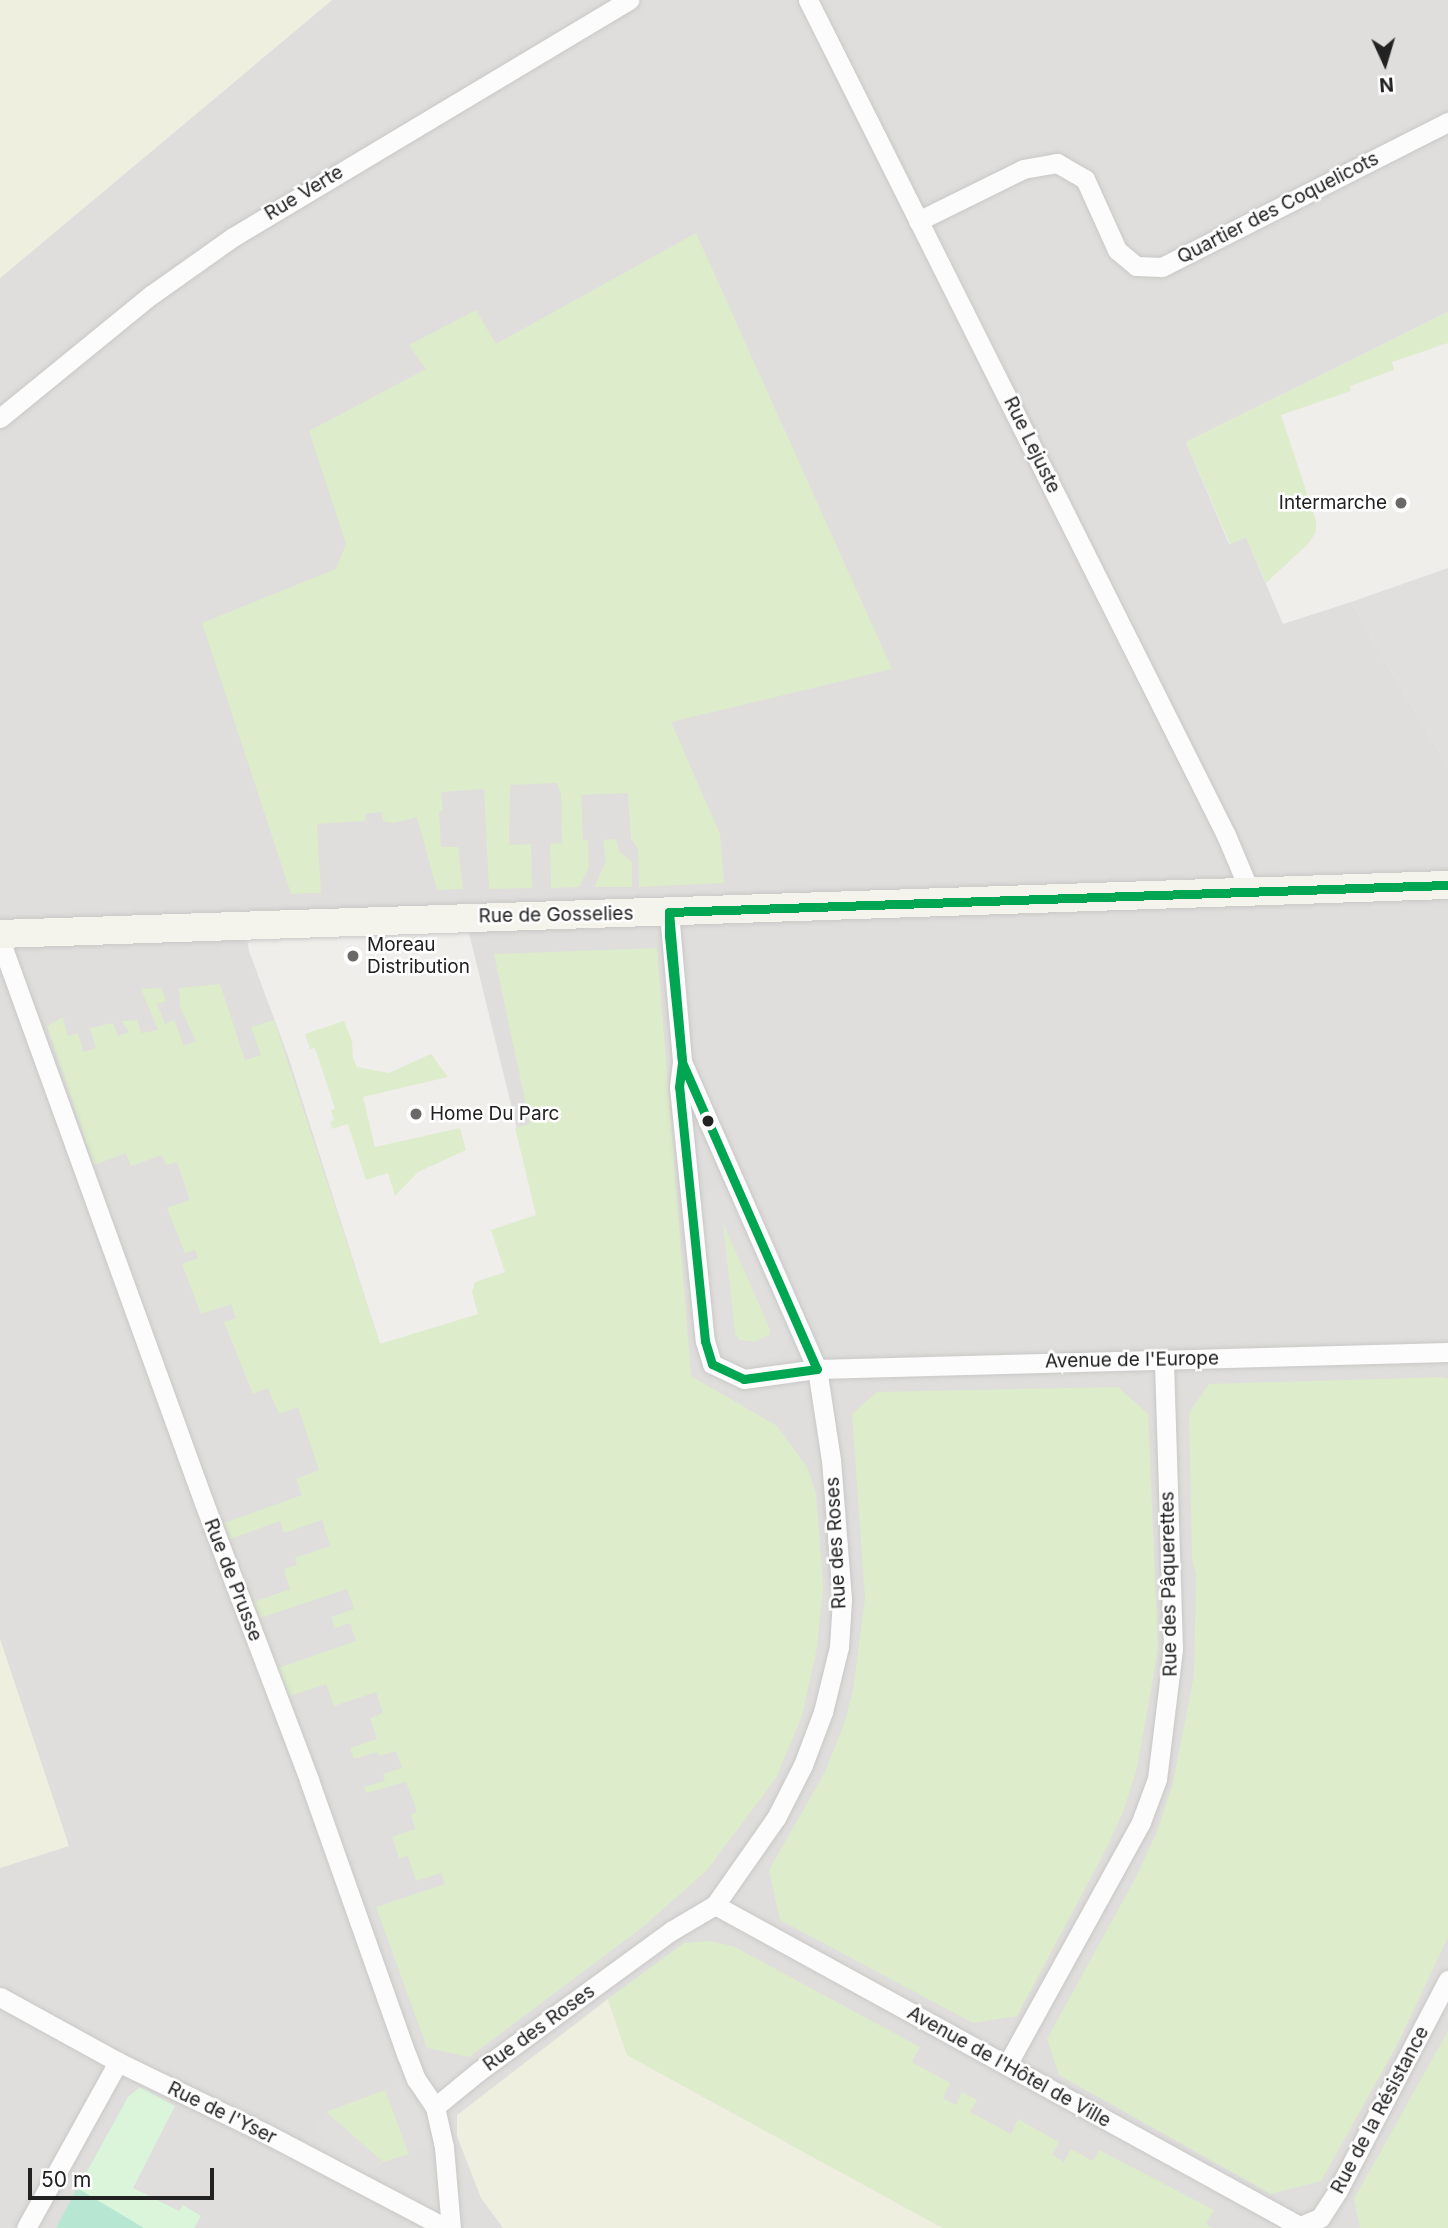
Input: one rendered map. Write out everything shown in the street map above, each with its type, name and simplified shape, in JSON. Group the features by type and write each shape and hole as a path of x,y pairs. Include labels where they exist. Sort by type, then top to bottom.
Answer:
{"main road":[{"name":"Rue de Gosselies","path":"1,934 1448,886"}],"street":[{"name":"Rue Verte","path":"0,418 151,295 233,237 629,0"},
{"name":"Rue Lejuste","path":"808,0 1220,823 1250,892"},
{"name":"Quartier des Coquelicots","path":"918,221 1023,169 1057,163 1085,179 1117,250 1136,266 1162,267 1448,122"},
{"path":"669,912 682,1062 679,1087 705,1341 712,1364 744,1379 817,1369"},
{"name":"Rue de Prusse","path":"1,934 12,974 204,1503 309,1780 407,2056 416,2079 435,2107 444,2147 448,2228"},
{"name":"Rue des Roses","path":"435,2107 479,2071 671,1931 715,1905 776,1818 803,1765 823,1712 839,1647 842,1599 831,1460 817,1369 682,1062"},
{"name":"Avenue de l'Europe","path":"817,1369 1448,1352"},
{"name":"Rue des Pâquerettes","path":"1007,2065 1134,1834 1157,1779 1173,1649 1164,1359"},
{"name":"Avenue de l'Hôtel de Ville","path":"715,1905 1299,2227"},
{"name":"Rue de la Résistance","path":"1299,2227 1320,2218 1338,2190 1448,1980"},
{"name":"Rue de l'Yser","path":"0,1997 118,2062 267,2134 448,2228"},
{"path":"26,2228 118,2062"}],"shaded area":[{"path":"332,0 1448,0 1448,312 1186,442 1229,544 1246,537 1283,624 1351,602 1448,767 1448,2228 0,2228 0,278","holes":["465,917 558,1296 380,1344 288,1056 249,951 245,926"]},
{"path":"1448,568 1448,767 1351,602"},
{"path":"721,1185 728,1189 790,1328 786,1349 777,1358 750,1362 737,1359 720,1347 715,1337 702,1209 706,1193","holes":["723,1223 770,1328 769,1335 755,1342 739,1340 735,1334"]},
{"path":"408,2082 431,2145 409,2154 385,2090"},
{"path":"326,2112 383,2162 369,2178 312,2128"}],"green space":[{"path":"0,0 332,0 0,278"},
{"path":"696,233 892,669 671,722 720,834 724,883 639,887 638,849 631,839 628,793 581,795 583,840 588,840 589,867 579,887 551,888 550,844 562,843 561,795 557,783 510,785 509,845 531,844 532,888 489,889 484,789 441,792 441,847 458,847 463,889 437,890 417,817 394,823 383,821 382,812 365,814 365,821 317,824 321,893 291,894 202,623 336,569 346,544 309,431 426,369 409,345 476,310 496,344"},
{"path":"1448,312 1448,343 1392,362 1394,370 1350,386 1351,391 1281,415 1316,521 1316,532 1309,543 1266,583 1246,537 1230,544 1186,442"},
{"path":"616,839 619,851 632,862 632,887 594,887 606,861 603,840"},
{"path":"657,948 691,1376 777,1426 807,1467 816,1493 823,1589 817,1647 802,1716 776,1778 707,1870 644,1926 469,2057 427,2048 376,1907 445,1884 441,1873 416,1881 408,1856 399,1858 392,1837 415,1829 411,1815 417,1812 406,1782 366,1793 364,1787 385,1781 383,1774 402,1768 396,1751 379,1756 377,1752 354,1759 350,1748 377,1739 370,1718 383,1713 376,1692 334,1706 326,1684 289,1696 278,1668 356,1641 350,1623 335,1628 331,1617 354,1609 347,1589 260,1618 254,1602 290,1589 284,1569 297,1565 295,1558 330,1546 322,1520 284,1533 280,1521 230,1539 224,1523 302,1495 296,1479 319,1470 298,1407 279,1414 268,1388 253,1394 224,1322 236,1318 231,1304 201,1314 182,1264 198,1258 195,1250 185,1253 167,1208 190,1200 177,1162 166,1165 162,1155 131,1166 126,1153 94,1165 47,1026 63,1017 68,1036 78,1033 83,1052 96,1048 90,1028 113,1023 118,1036 129,1032 122,1021 137,1020 141,1033 158,1030 141,989 161,988 166,1001 157,1004 165,1024 174,1020 184,1046 196,1041 180,1007 179,988 220,984 245,1060 261,1055 251,1027 274,1020 380,1344 478,1314 472,1292 475,1282 505,1272 491,1230 536,1215 515,1128 530,1124 494,954"},
{"path":"344,1021 352,1041 353,1058 357,1067 389,1073 431,1054 448,1077 363,1097 375,1147 460,1128 466,1150 418,1172 395,1196 388,1173 366,1180 348,1124 332,1129 330,1122 334,1120 331,1110 335,1109 315,1048 310,1049 305,1034"},
{"path":"722,1220 770,1329 769,1335 755,1342 739,1340 735,1334"},
{"path":"1442,1377 1448,1379 1448,1937 1398,2043 1321,2181 1271,2194 1059,2075 1047,2039 1135,1879 1157,1832 1173,1783 1194,1675 1196,1576 1192,1558 1189,1413 1209,1384"},
{"path":"1118,1387 1148,1414 1158,1649 1137,1768 1123,1812 1107,1847 1017,2016 973,2023 780,1920 769,1870 825,1772 844,1724 853,1690 865,1598 852,1414 877,1392"},
{"path":"0,1639 69,1846 0,1868"},
{"path":"708,1941 733,1946 920,2047 912,2062 950,2083 943,2098 956,2105 962,2092 977,2100 970,2112 1011,2134 1018,2119 1059,2142 1052,2155 1064,2162 1071,2149 1093,2161 1099,2150 1214,2210 1206,2224 1213,2228 943,2228 627,2055 608,1999 684,1943"},
{"path":"608,1999 627,2055 943,2228 503,2228 481,2198 457,2136 457,2115"},
{"path":"1448,2031 1448,2228 1360,2228 1354,2199"},
{"path":"140,2087 175,2106 133,2188 179,2211 183,2205 201,2216 194,2228 56,2228 128,2097"},
{"path":"385,2090 409,2154 383,2162 326,2112"},
{"path":"77,2188 144,2228 56,2228"}],"transit line":[{"path":"669,912 1448,885"},
{"path":"669,912 682,1062 669,936 669,912"},
{"path":"682,1062 817,1369 744,1379 712,1364 705,1341 679,1087 682,1062"}],"place":[{"name":"Intermarche","path":"1401,503"},
{"name":"Moreau Distribution","path":"353,956"},
{"name":"Home Du Parc","path":"416,1114"}]}
